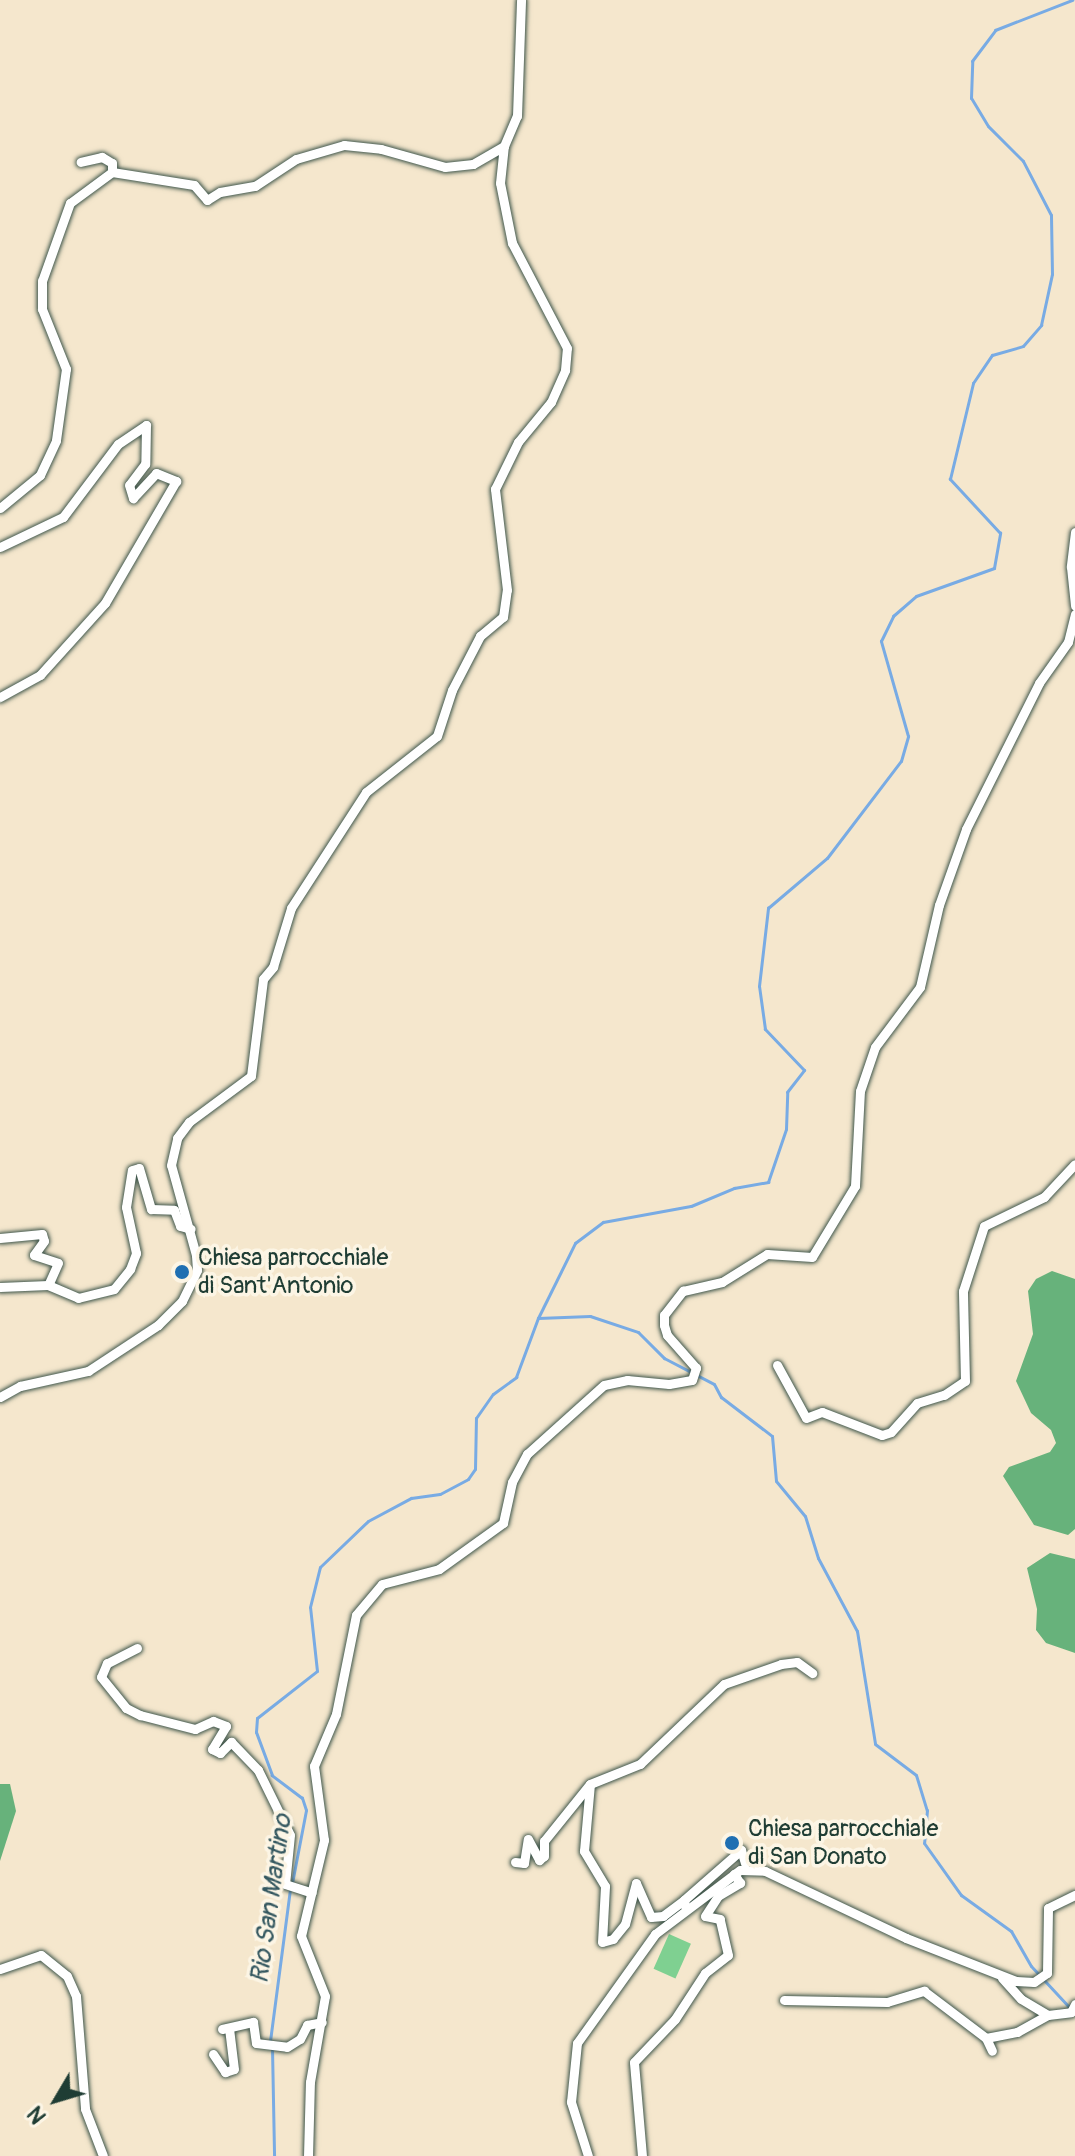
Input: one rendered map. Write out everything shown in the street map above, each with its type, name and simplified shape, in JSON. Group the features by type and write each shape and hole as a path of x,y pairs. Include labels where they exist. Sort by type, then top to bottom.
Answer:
{"street":[{"path":"0,1397 20,1386 88,1371 158,1325 182,1301 197,1270 191,1229 171,1165 177,1138 189,1122 251,1076 263,979 273,967 291,908 366,792 437,736 452,690 480,636 503,617 507,590 498,547 495,489 518,442 558,388 567,348 512,243 500,183 504,146 517,116 521,0"},
{"path":"0,508 40,475 56,440 66,391 66,369 42,309 42,281 70,203 112,172 194,185 207,200 220,192 237,193 255,186 296,159 344,145 455,168 504,146"},
{"path":"81,162 102,157 112,163 112,172"},
{"path":"0,547 63,517 118,444 146,425 145,464 129,485 133,498 156,473 176,481 114,592 40,675 0,697"},
{"path":"1075,532 1071,567 1075,606"},
{"path":"308,2156 310,2082 322,2022 323,1985 301,1936 324,1840 314,1766 336,1714 346,1649 362,1602 382,1584 439,1569 503,1523 512,1482 527,1454 604,1385 627,1380 669,1384 692,1380 696,1368 667,1335 664,1315 683,1291 735,1276 767,1254 812,1257 855,1186 865,1071 875,1047 920,987 939,905 966,829 1039,683 1068,642 1075,614"},
{"path":"777,1365 806,1418 822,1412 882,1435 891,1432 917,1403 944,1395 965,1381 963,1291 984,1226 1044,1197 1075,1164"},
{"path":"0,1287 48,1285 78,1298 101,1295 122,1281 136,1253 126,1207 132,1170 139,1168 151,1209 174,1210 180,1226 191,1229"},
{"path":"0,1238 42,1234 44,1241 34,1256 58,1263 49,1273 48,1285"},
{"path":"137,1648 107,1663 101,1677 126,1708 140,1715 195,1729 213,1721 226,1726 212,1749 220,1753 231,1742 258,1770 290,1835 292,1887 312,1893"},
{"path":"515,1862 524,1863 528,1839 539,1860 544,1856 544,1841 590,1784 640,1764 724,1684 781,1664 797,1662 812,1673"},
{"path":"590,1784 584,1851 605,1886 602,1942 606,1944 625,1924 636,1883 651,1917 663,1916 734,1874 757,1869 1016,1981 1044,1976 1048,1908 1075,1895"},
{"path":"588,2156 571,2102 577,2043 655,1934 741,1850 745,1863"},
{"path":"642,2156 634,2062 675,2019 705,1973 728,1955 720,1919 705,1916 718,1896 740,1883 734,1874"},
{"path":"0,1969 41,1955 67,1976 76,1996 85,2109 103,2156"},
{"path":"996,1974 1048,2015"},
{"path":"784,2000 887,2002 924,1991 986,2038 992,2051"},
{"path":"986,2038 1017,2032 1048,2015 1073,2008"},
{"path":"213,2054 225,2072 234,2069 226,2028 253,2022 256,2043 287,2047 300,2039 307,2025 322,2022"}],"green space":[{"path":"1052,1271 1075,1279 1075,1529 1068,1535 1034,1525 1003,1476 1009,1467 1050,1452 1056,1443 1051,1430 1031,1413 1016,1381 1033,1334 1028,1291 1036,1279"},
{"path":"1050,1553 1075,1559 1075,1653 1046,1643 1036,1630 1037,1609 1027,1568"},
{"path":"0,1784 10,1784 16,1811 0,1861"},
{"path":"669,1934 691,1944 675,1978 654,1969"}],"waterway":[{"name":"Rio San Martino","path":"292,1883 306,1810 302,1798 272,1775 256,1732 257,1718 317,1671 310,1607 320,1567 368,1521 411,1498 440,1494 468,1479 475,1469 476,1418 493,1394 516,1377 538,1318 575,1243 603,1222 691,1206 734,1188 768,1182 786,1129 787,1092 804,1070 765,1029 759,986 768,908 827,858 901,761 908,736 881,641 893,616 916,596 994,568 1000,533 950,479 973,383 992,355 1023,346 1041,325 1052,274 1051,215 1023,161 988,126 971,98 972,61 995,30 1072,0"},
{"path":"538,1318 590,1316 638,1332 664,1358 714,1384 721,1397 772,1436 776,1481 805,1516 818,1558 857,1631 875,1744 916,1775 927,1810 924,1843 961,1895 1011,1931 1031,1966 1069,2007"},
{"name":"Rio San Martino","path":"270,2041 290,1890"},
{"name":"Rio San Martino","path":"272,2048 274,2156"}],"place":[{"name":"Chiesa parrocchiale di Sant'Antonio","path":"182,1272"},
{"name":"Chiesa parrocchiale di San Donato","path":"732,1843"}]}
